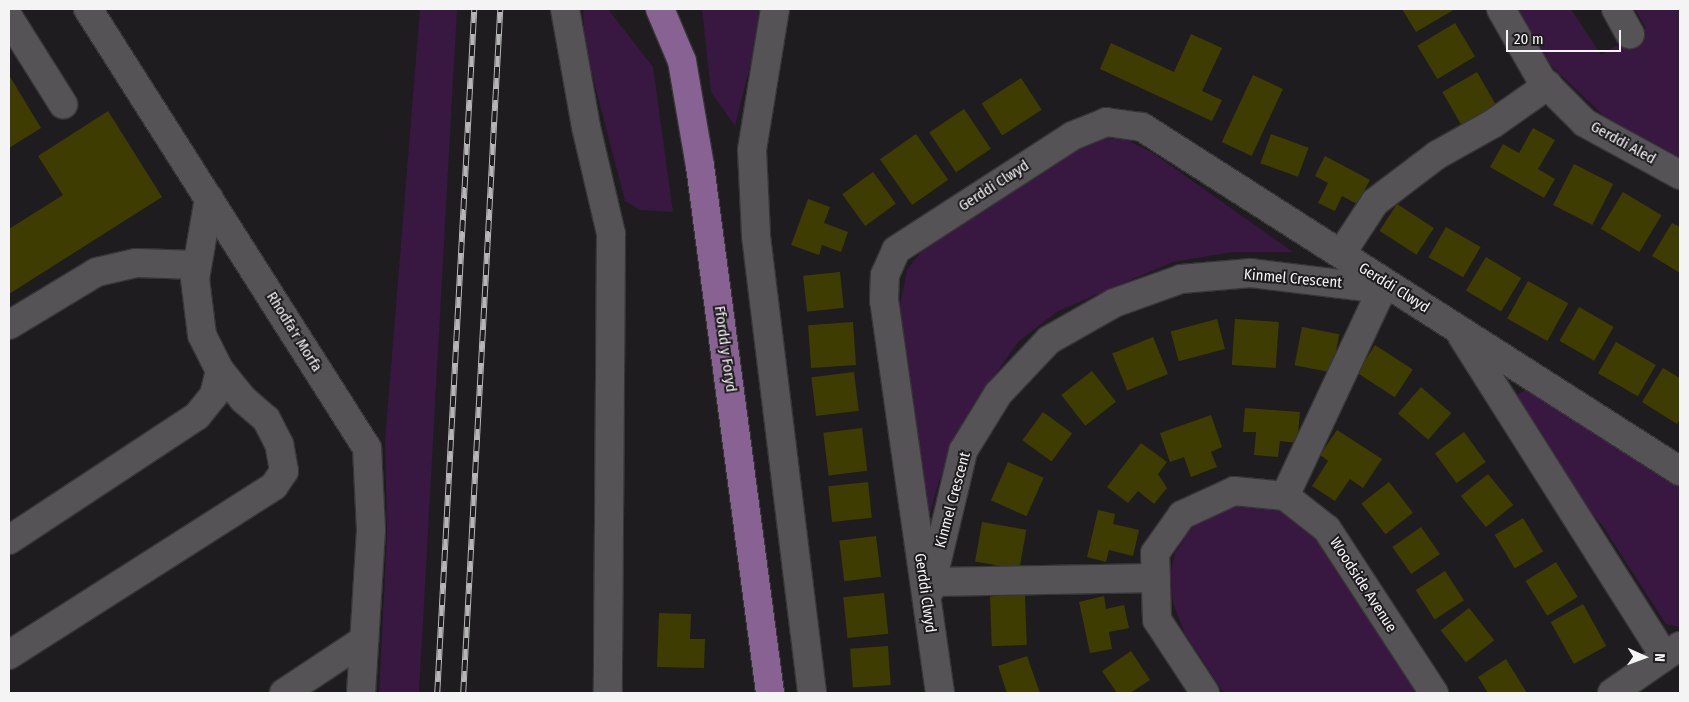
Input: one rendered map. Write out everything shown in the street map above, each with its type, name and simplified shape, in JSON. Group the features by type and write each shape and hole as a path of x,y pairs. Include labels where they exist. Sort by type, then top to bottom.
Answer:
{"main road":[{"name":"Ffordd y Foryd","path":"660,9 682,61 700,166 770,693"}],"street":[{"name":"Rhodfa'r Morfa","path":"88,9 367,448 371,530 361,693"},
{"path":"565,9 586,127 612,234 611,572 608,693"},
{"path":"775,9 752,150 756,236 812,693"},
{"name":"Gerddi Aled","path":"1501,9 1548,85 1585,123 1680,175"},
{"path":"1616,9 1630,34"},
{"path":"9,18 63,104"},
{"path":"1342,254 1381,197 1437,155 1494,123 1548,85"},
{"name":"Gerddi Clwyd","path":"940,693 929,593 884,301 885,275 896,250 1072,136 1106,122 1142,127 1342,254 1391,290 1457,328 1680,471"},
{"path":"9,655 274,486 284,471 280,444 266,419 243,399 220,371 202,335 195,279 208,198"},
{"path":"9,325 97,272 136,264 197,265"},
{"name":"Kinmel Crescent","path":"929,593 963,452 998,394 1049,340 1114,303 1181,279 1251,273 1391,290"},
{"path":"1205,693 1157,620 1155,553 1182,515 1234,491 1285,496 1391,290"},
{"name":"Gerddi Clwyd","path":"1457,328 1672,651"},
{"path":"9,540 197,416 214,394 220,371"},
{"name":"Woodside Avenue","path":"1285,496 1327,529 1434,693"},
{"path":"929,593 1156,578"},
{"path":"284,693 315,683 364,640"},
{"path":"1612,693 1672,651"},
{"name":"Gerddi Clwyd","path":"936,666 953,693"}],"shaded area":[{"path":"420,9 457,9 419,693 379,693 387,533 385,441"},
{"path":"583,9 608,9 653,67 673,212 640,210 625,201 585,47"},
{"path":"702,9 764,9 735,126 711,92"},
{"path":"1514,9 1571,9 1601,55 1646,28 1635,9 1680,9 1680,157 1604,116 1547,62"},
{"path":"1107,138 1127,140 1153,153 1293,252 1233,252 1173,262 1058,311 1018,342 989,383 960,434 939,481 929,517 899,310 907,270 933,236 1085,142"},
{"path":"1529,388 1680,488 1680,627 1666,624 1602,525 1576,497 1538,427 1513,397"},
{"path":"1228,503 1252,504 1279,510 1306,529 1333,560 1421,693 1224,693 1185,634 1173,603 1170,576 1175,553 1189,531 1209,514"}],"building":[{"path":"1402,9 1455,9 1416,32"},
{"path":"1455,23 1475,56 1437,79 1417,46"},
{"path":"1191,34 1222,48 1202,91 1222,100 1212,121 1100,69 1111,43 1174,72"},
{"path":"1477,72 1496,105 1461,125 1442,92"},
{"path":"9,75 41,128 9,148"},
{"path":"1253,75 1283,89 1252,156 1222,142"},
{"path":"1021,78 1042,110 1002,135 982,104"},
{"path":"964,109 991,149 956,172 929,132"},
{"path":"108,111 162,197 9,294 9,229 63,195 38,156"},
{"path":"1533,128 1555,140 1538,169 1555,179 1544,198 1490,167 1503,144 1519,153"},
{"path":"916,134 948,180 912,205 880,159"},
{"path":"1271,134 1309,148 1298,177 1260,163"},
{"path":"1325,156 1370,180 1357,204 1342,196 1335,211 1318,203 1328,183 1315,176"},
{"path":"1574,164 1613,184 1592,225 1553,205"},
{"path":"873,172 896,204 865,226 842,194"},
{"path":"1623,192 1662,215 1639,252 1601,229"},
{"path":"808,199 830,207 824,223 848,232 841,252 822,245 819,255 791,245"},
{"path":"1397,204 1434,228 1416,255 1380,231"},
{"path":"1672,223 1680,227 1680,273 1652,256"},
{"path":"1446,227 1481,247 1463,277 1428,257"},
{"path":"1486,257 1521,278 1501,312 1466,290"},
{"path":"840,272 844,308 807,312 803,276"},
{"path":"1528,281 1568,303 1547,341 1507,319"},
{"path":"1579,307 1614,327 1594,361 1560,341"},
{"path":"1217,319 1225,349 1179,361 1171,331"},
{"path":"1235,319 1279,322 1276,368 1232,365"},
{"path":"853,322 856,365 811,368 808,325"},
{"path":"1302,327 1339,334 1332,373 1295,365"},
{"path":"1153,337 1168,374 1127,391 1112,353"},
{"path":"1616,342 1656,365 1638,396 1598,373"},
{"path":"1375,345 1413,370 1395,397 1357,373"},
{"path":"1663,368 1680,378 1680,419 1677,424 1642,402"},
{"path":"1092,371 1116,402 1085,426 1061,395"},
{"path":"854,372 859,411 816,416 811,377"},
{"path":"1421,387 1451,413 1428,440 1398,413"},
{"path":"1245,408 1300,412 1297,443 1280,441 1278,457 1254,455 1256,432 1243,432"},
{"path":"1043,412 1072,433 1052,461 1022,440"},
{"path":"1211,415 1222,447 1211,452 1217,467 1191,477 1184,457 1170,462 1160,433"},
{"path":"862,428 867,471 829,475 823,433"},
{"path":"1337,430 1382,459 1363,488 1350,479 1335,501 1312,486 1328,461 1320,455"},
{"path":"1464,432 1486,462 1457,483 1435,453"},
{"path":"1141,443 1167,462 1158,474 1167,488 1154,504 1138,491 1128,503 1107,487"},
{"path":"1008,462 1044,478 1027,516 991,500"},
{"path":"1488,474 1513,505 1486,527 1461,496"},
{"path":"868,482 872,518 832,522 828,486"},
{"path":"1389,482 1413,513 1385,534 1361,504"},
{"path":"1098,510 1115,514 1113,524 1139,530 1133,556 1109,550 1106,562 1087,557"},
{"path":"1523,518 1543,551 1515,568 1495,535"},
{"path":"982,522 1026,530 1019,569 975,561"},
{"path":"1421,527 1440,554 1411,574 1392,547"},
{"path":"876,536 881,577 844,581 839,541"},
{"path":"1556,562 1578,597 1547,616 1525,581"},
{"path":"1445,571 1464,600 1435,619 1416,590"},
{"path":"884,593 888,634 848,638 843,597"},
{"path":"1025,595 1027,645 992,646 990,596"},
{"path":"1104,596 1106,609 1124,605 1129,628 1109,632 1112,649 1090,653 1079,602"},
{"path":"1583,604 1606,646 1574,664 1551,622"},
{"path":"1469,608 1494,640 1466,662 1441,630"},
{"path":"659,613 691,614 690,639 705,639 704,668 657,667"},
{"path":"888,646 891,685 853,688 850,649"},
{"path":"1131,651 1150,680 1130,693 1117,693 1102,671"},
{"path":"1027,656 1040,693 1007,693 998,666"},
{"path":"1506,659 1527,693 1488,693 1478,677"}],"railway":[{"path":"437,693 474,9"},
{"path":"463,693 500,9"}]}
